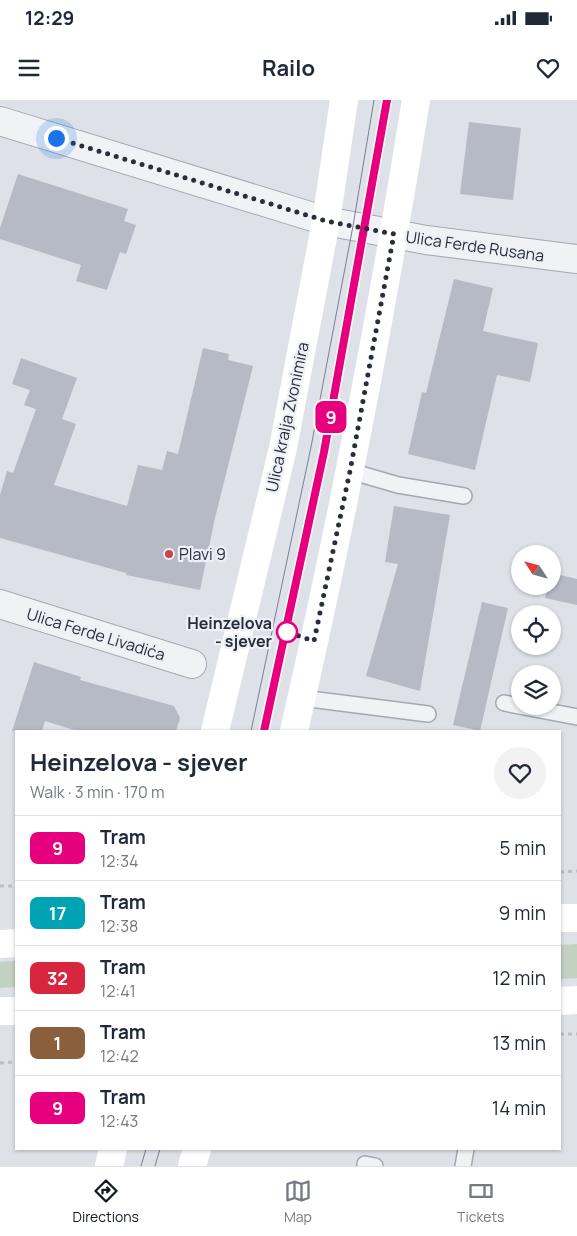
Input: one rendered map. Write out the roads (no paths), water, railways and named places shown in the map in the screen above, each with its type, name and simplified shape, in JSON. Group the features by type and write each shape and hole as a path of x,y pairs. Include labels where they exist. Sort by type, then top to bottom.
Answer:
{"main road":[{"name":"Ulica kralja Zvonimira","path":"215,730 283,448 326,221 344,100"},
{"path":"294,730 350,471 394,234 416,100"},
{"path":"561,918 577,918"},
{"path":"0,944 15,943"},
{"path":"561,1001 577,1000"},
{"path":"0,1011 15,1011"},
{"path":"109,1166 113,1150"},
{"path":"192,1166 197,1150"}],"street":[{"name":"Ulica Ferde Rusana","path":"0,121 326,221 394,234 577,259"},
{"name":"Ulica Ferde Livadića","path":"0,604 192,664"}],"lane":[{"path":"350,471 398,484 464,496"},
{"path":"302,698 428,714"},
{"path":"504,703 577,718"},
{"path":"463,1166 466,1150"}],"tram line":[{"path":"251,730 311,447 353,226 374,100"},
{"path":"264,730 324,452 387,100"},
{"name":"9","path":"264,730 287,632 324,452 374,184 387,100"},
{"path":"141,1166 146,1150"},
{"path":"155,1166 160,1150"}],"place":[{"name":"Plavi 9","path":"169,554"},
{"name":"Heinzelova - sjever","path":"287,632"}]}
